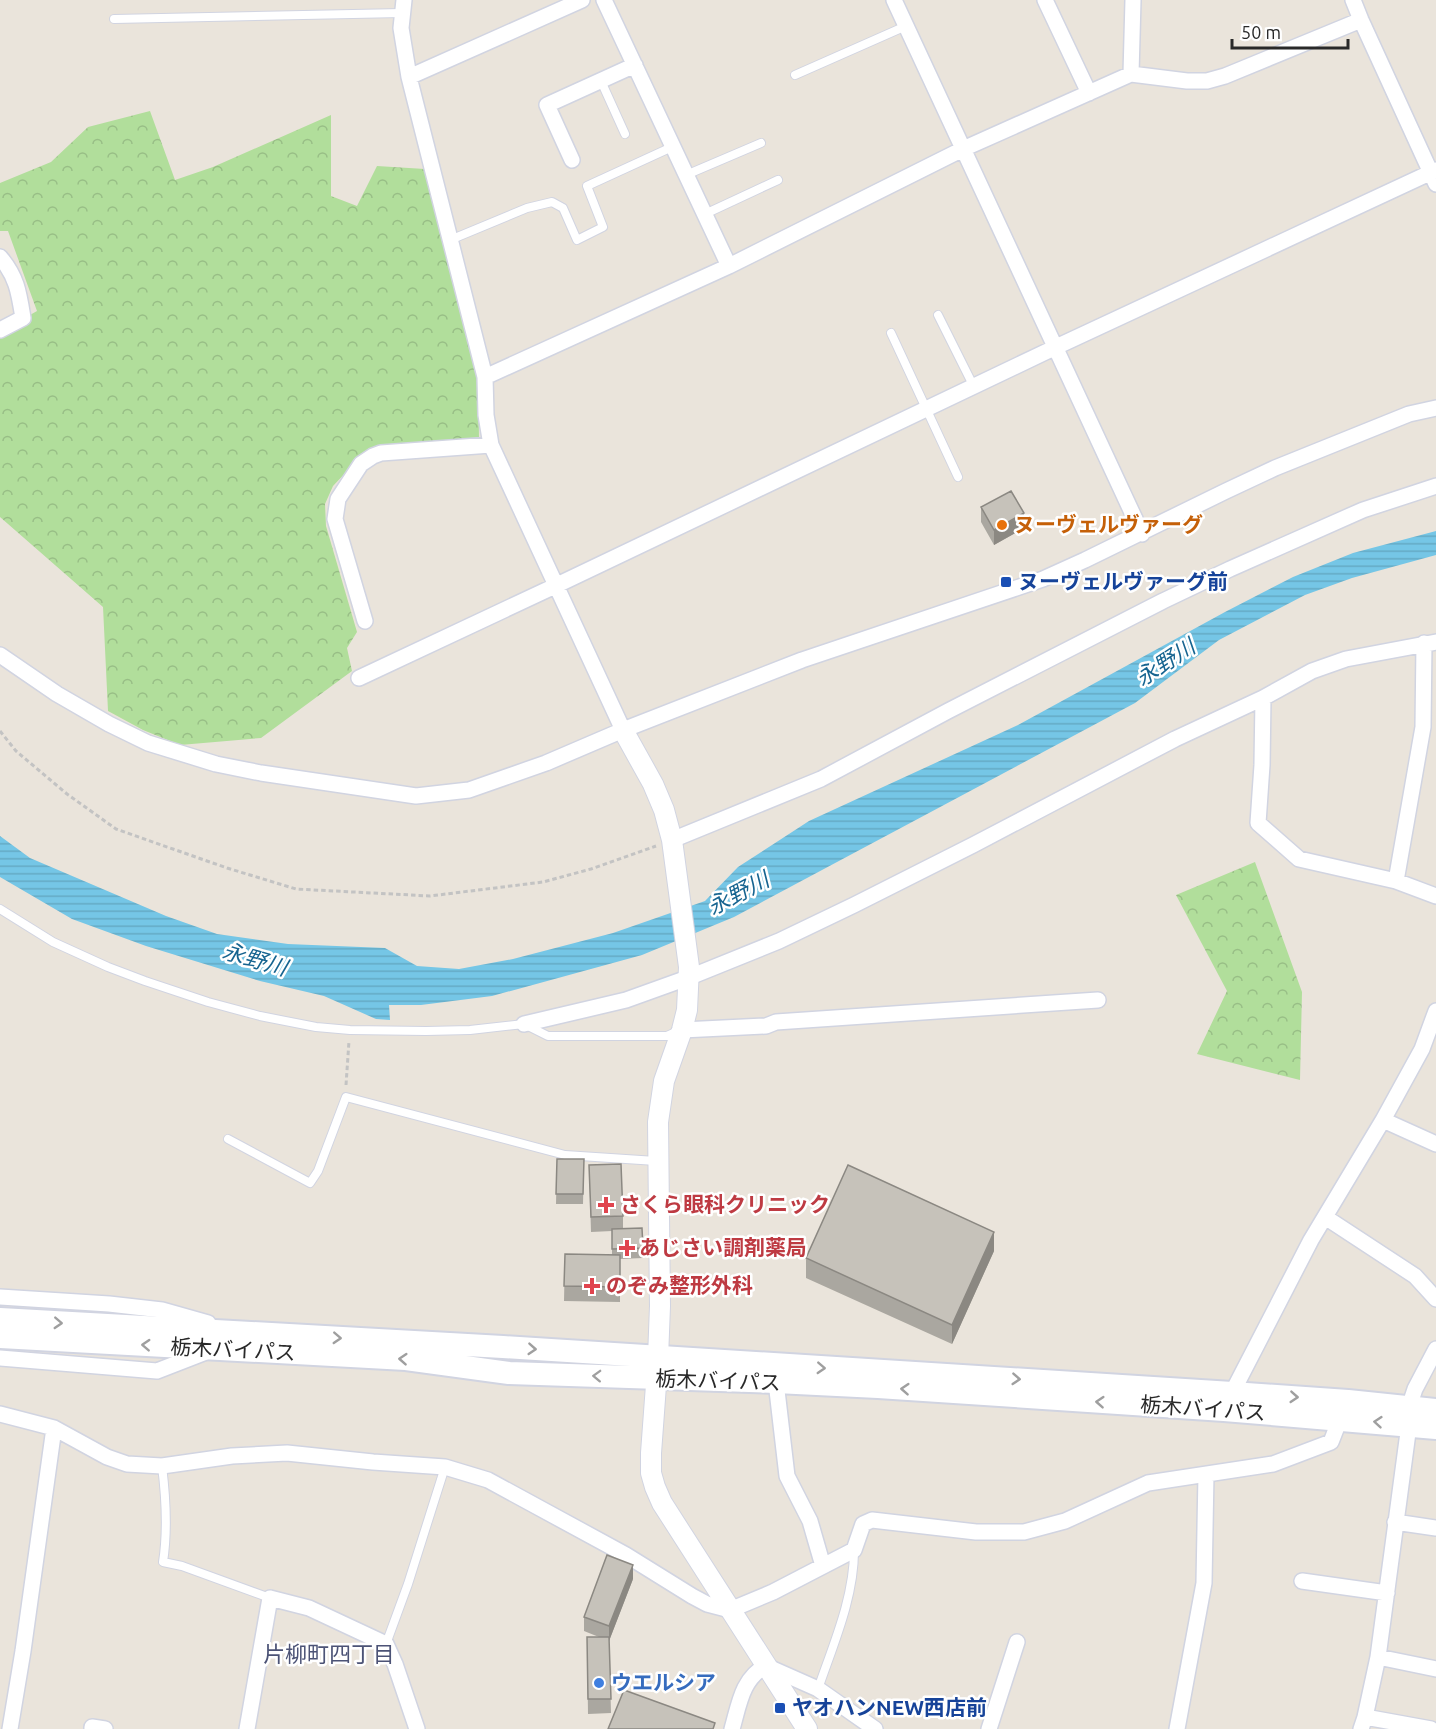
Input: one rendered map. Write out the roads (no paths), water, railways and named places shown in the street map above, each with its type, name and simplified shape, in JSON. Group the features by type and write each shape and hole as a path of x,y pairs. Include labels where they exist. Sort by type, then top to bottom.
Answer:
{"main road":[{"name":"栃木バイパス","path":"0,1319 503,1347 776,1382 1340,1419 1409,1416 1436,1410"},
{"name":"栃木バイパス","path":"0,1336 406,1359 509,1373 657,1368 1232,1393 1348,1401 1409,1416 1436,1428"}],"street":[{"path":"409,76 582,0"},
{"path":"604,0 729,266"},
{"path":"894,0 1142,534"},
{"path":"1045,0 1089,93"},
{"path":"1131,74 1133,0"},
{"path":"359,678 1056,347 1434,175 1360,20 1353,0"},
{"path":"403,6 400,28 409,76 485,377 486,415 491,445 623,730 653,784 674,846 689,972 687,1010 664,1081 658,1122 660,1306 651,1473 662,1503 807,1729"},
{"path":"485,377 729,266 963,150 1131,74 1164,79 1207,81 1225,76 1360,20"},
{"path":"572,160 547,105 635,65"},
{"path":"0,256 17,285 23,318 0,330"},
{"path":"0,655 57,694 109,724 148,743 216,764 416,796 469,790 546,763 623,730 802,660 1043,579 1142,534 1275,468 1409,414 1436,408"},
{"path":"366,621 335,519 338,499 361,464 381,453 491,445"},
{"path":"674,846 822,779 978,695 1230,569 1363,510 1436,486"},
{"path":"524,1024 626,1000 689,972 778,941 1063,800 1175,739 1263,698 1312,671 1346,659 1430,642 1430,728 1396,881"},
{"path":"1263,698 1263,755 1258,823 1299,860 1396,881 1436,896"},
{"path":"682,1030 766,1026 776,1022 1098,1000"},
{"path":"1232,1393 1311,1240 1383,1120 1422,1049 1436,1011"},
{"path":"1383,1120 1436,1144"},
{"path":"1325,1217 1415,1276 1436,1299"},
{"path":"0,1297 162,1310 243,1333"},
{"path":"0,1358 158,1371 213,1349"},
{"path":"1431,1729 1363,1723 1378,1657 1409,1416 1415,1389 1436,1349"},
{"path":"776,1382 787,1476 810,1521 823,1566"},
{"path":"0,1414 54,1428 107,1457 127,1464 162,1466 232,1456 287,1453 445,1467 488,1480 626,1555 692,1596 707,1604 730,1610 773,1592 854,1550 864,1524 872,1520 976,1532 1024,1532 1065,1521 1148,1483 1273,1464 1331,1442 1340,1419"},
{"path":"10,1729 54,1428"},
{"path":"1177,1729 1204,1583 1206,1474"},
{"path":"1395,1522 1436,1528"},
{"path":"1302,1581 1387,1593"},
{"path":"247,1729 270,1598 309,1608 386,1644 417,1729"},
{"path":"989,1729 1017,1642"},
{"path":"1378,1657 1436,1669"},
{"path":"766,1665 818,1689 875,1729"},
{"path":"732,1729 749,1678 766,1665"},
{"path":"92,1729 92,1727 105,1729"}],"lane":[{"path":"114,19 403,6"},
{"path":"795,75 906,26"},
{"path":"601,81 625,134"},
{"path":"686,175 761,142"},
{"path":"450,240 527,208 552,202 562,208 577,240 603,227 587,186 672,147"},
{"path":"705,214 778,180"},
{"path":"938,315 974,387"},
{"path":"891,333 958,477"},
{"path":"0,909 53,942 145,981 260,1016 316,1027 350,1030 470,1030 524,1024 548,1036 667,1036 682,1030"},
{"path":"228,1139 310,1183 318,1171 346,1097 565,1155 658,1161"},
{"path":"162,1466 166,1519 163,1562 182,1566 270,1598"},
{"path":"386,1644 408,1584 445,1467"},
{"path":"818,1689 843,1613 854,1567 854,1550"}],"water":[{"name":"永野川","path":"1436,531 1436,555 1352,578 1305,595 1219,640 1135,703 734,917 642,955 492,996 421,1005 389,1005 390,1020 376,1019 324,996 260,981 146,946 72,919 0,877 0,836 30,858 166,916 217,934 288,944 385,948 417,966 459,969 513,959 613,933 705,901 738,867 809,821 1018,725 1293,577 1353,553"}],"place":[{"name":"ヌーヴェルヴァーグ","path":"1002,525"},
{"name":"ヌーヴェルヴァーグ前","path":"1006,582"},
{"name":"さくら眼科クリニック","path":"606,1205"},
{"name":"あじさい調剤薬局","path":"627,1248"},
{"name":"のぞみ整形外科","path":"592,1286"},
{"name":"ウエルシア","path":"599,1683"},
{"name":"ヤオハンNEW西店前","path":"780,1708"}],"district":[{"name":"片柳町四丁目","path":"329,1654"}]}
